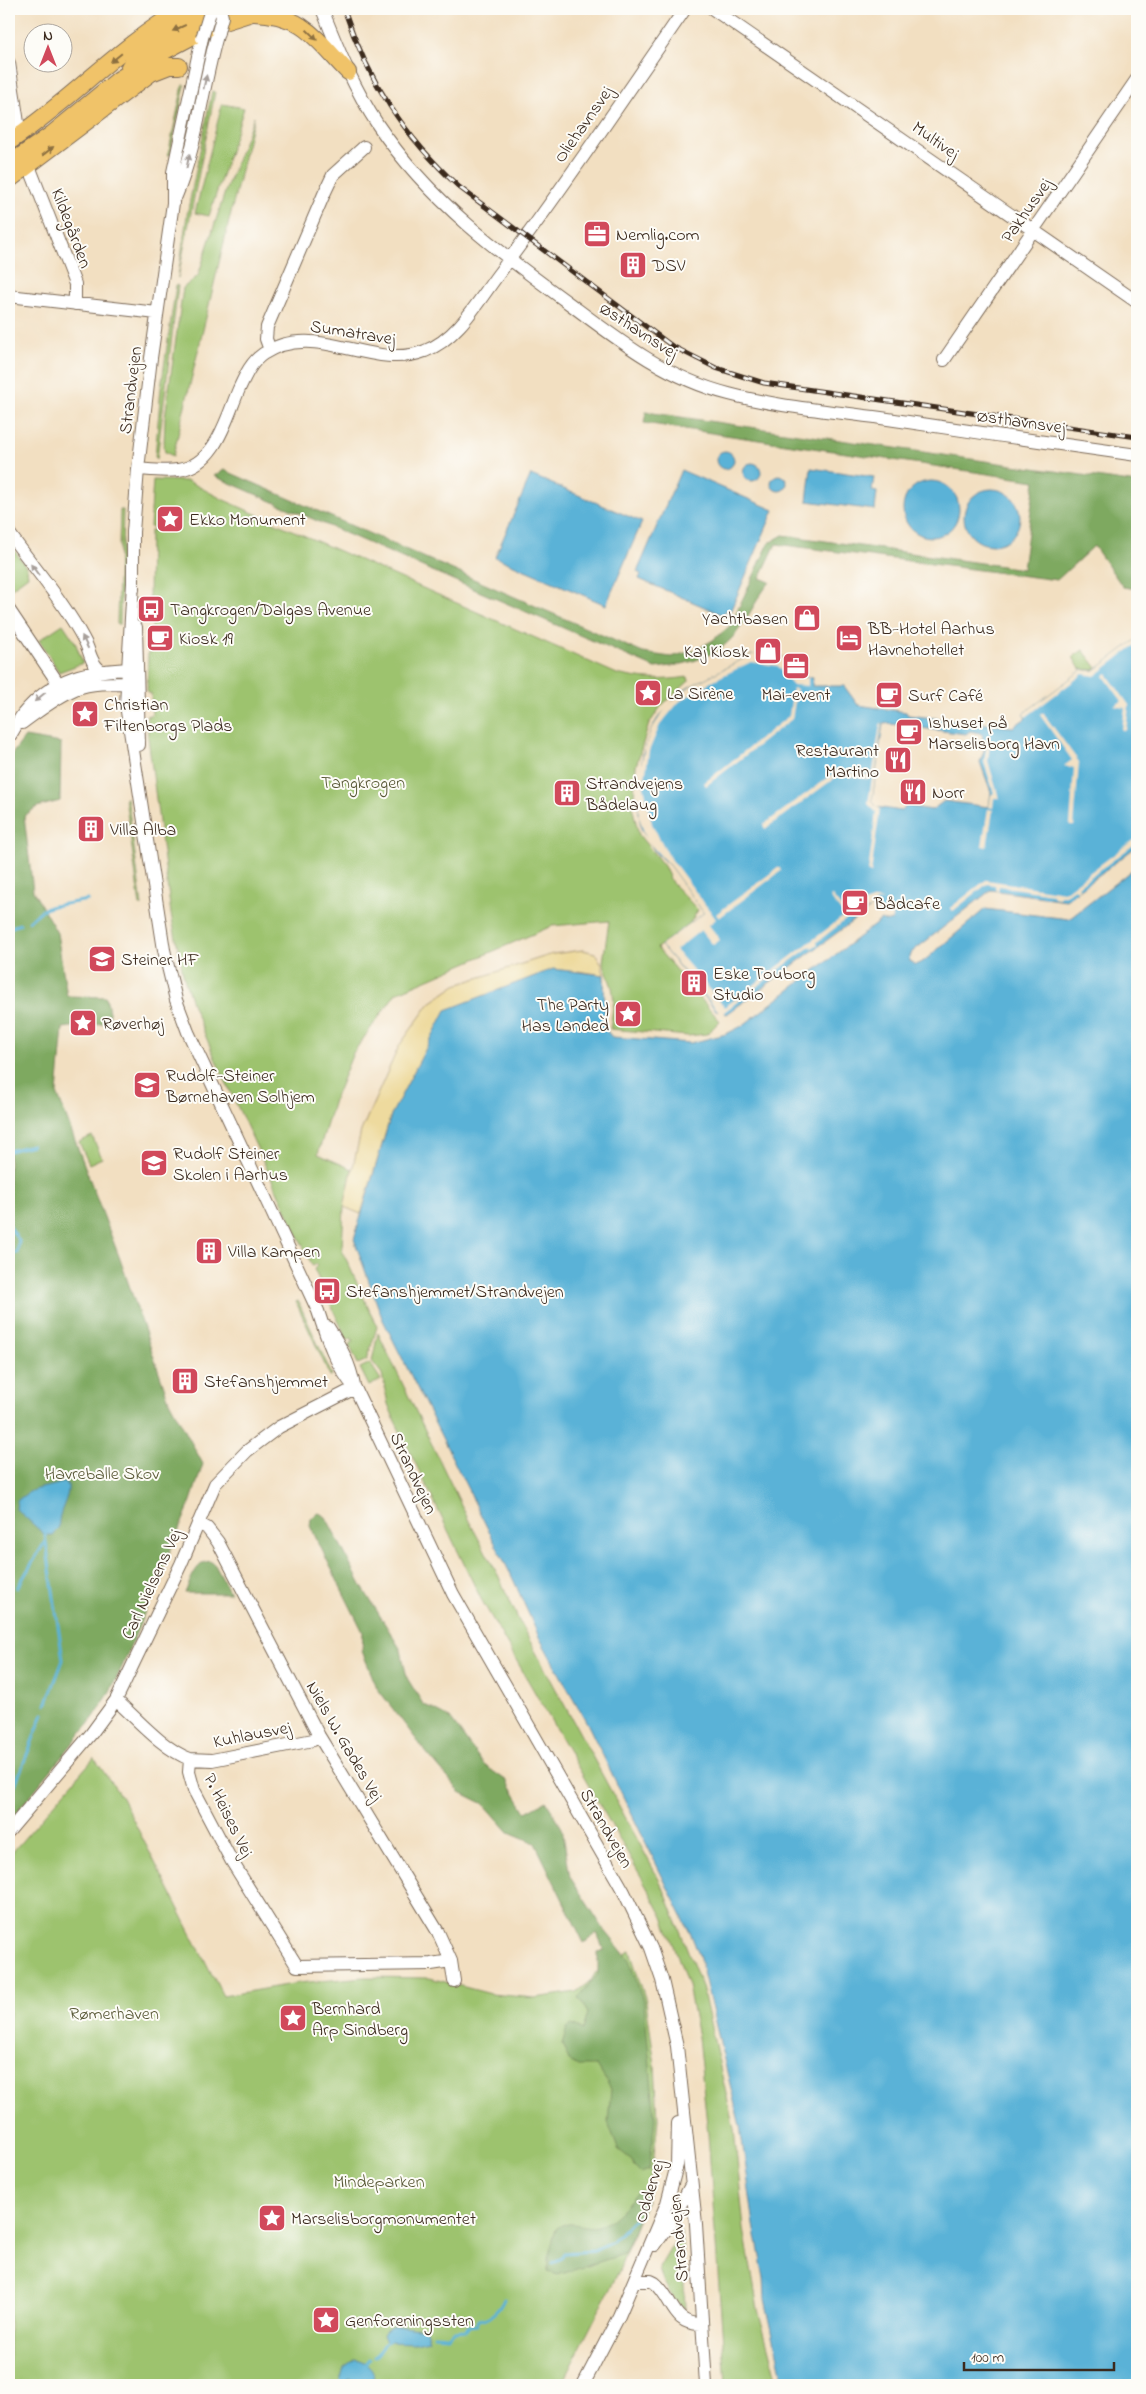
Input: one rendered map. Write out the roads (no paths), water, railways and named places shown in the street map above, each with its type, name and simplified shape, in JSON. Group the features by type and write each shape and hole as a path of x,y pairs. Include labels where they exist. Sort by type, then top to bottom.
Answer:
{"main road":[{"path":"16,138 140,39 183,9"},
{"path":"119,79 141,54 171,31 223,11"},
{"path":"9,164 52,134 119,79 198,32 258,11 290,18 308,31 348,72"},
{"path":"9,180 151,73 169,66 180,66"}],"street":[{"name":"Strandvejen","path":"211,9 192,78 174,164 173,203 157,313 138,469 133,583 132,683 140,781 159,928 168,971 182,1016 318,1311 329,1344 343,1374 355,1388 453,1594 638,1919 662,1980 677,2046 680,2071 691,2185 706,2385"},
{"name":"Østhavnsvej","path":"322,9 348,72 378,124 415,174 453,213 510,259 633,351 675,375 728,394 786,405 1137,455"},
{"name":"Oliehavnsvej","path":"510,259 685,9"},
{"name":"Multivej","path":"713,9 1137,302"},
{"name":"Strandvejen","path":"173,203 185,173 223,11"},
{"path":"180,66 196,62 212,52"},
{"path":"9,62 18,123 16,138"},
{"path":"180,66 192,78"},
{"name":"Pakhusvej","path":"944,360 1137,79"},
{"path":"270,350 266,339 266,327 324,194 333,175 364,147"},
{"name":"Kildegården","path":"29,166 75,284 75,304"},
{"name":"Sumatravej","path":"138,469 180,470 201,461 215,444 251,366 270,350 286,343 305,340 326,342 388,356 411,356 427,350 443,341 465,318 510,259"},
{"path":"9,296 157,313"},
{"path":"9,533 77,627 94,665 100,670"},
{"path":"9,610 58,683 64,687 75,689"},
{"path":"11,731 36,699 58,683 100,670 133,669"},
{"path":"11,731 75,689 96,684 132,683"},
{"name":"Carl Nielsens Vej","path":"9,1831 91,1734 116,1700 165,1599 215,1484 247,1452 279,1427 355,1388"},
{"name":"Niels W. Gades Vej","path":"198,1523 207,1528 218,1542 320,1736 438,1932 451,1962 454,1982"},
{"name":"P. Heises Vej","path":"116,1700 170,1748 180,1756 190,1760 189,1772 194,1790 231,1860 298,1966 451,1962"},
{"name":"Kuhlausvej","path":"190,1760 212,1760 313,1740 320,1736"},
{"name":"Oddervej","path":"583,2385 635,2281 667,2203 677,2165 680,2071"},
{"name":"Oddervej","path":"644,2261 670,2224 691,2185"},
{"name":"Strandvejen","path":"635,2281 650,2281 654,2283 680,2319 691,2324 702,2324"}],"water":[{"path":"725,451 731,454 734,460 731,466 725,469 719,466 716,460 719,454"},
{"path":"752,463 758,466 761,472 758,478 752,481 746,478 743,472 746,466"},
{"path":"811,468 874,477 872,491 877,492 875,510 807,501"},
{"path":"681,470 774,510 730,612 726,610 723,615 639,579 641,574 637,572"},
{"path":"531,475 642,522 606,605 495,557"},
{"path":"776,475 782,475 787,480 785,489 776,491 771,486 771,480"},
{"path":"931,481 942,483 951,489 957,498 959,509 957,520 951,529 942,535 931,537 920,535 911,529 905,520 903,509 905,498 911,489 920,483"},
{"path":"992,489 1003,491 1012,497 1018,506 1020,517 1018,528 1012,537 1003,543 992,545 981,543 972,537 966,528 964,517 966,506 972,497 981,491"},
{"path":"1137,639 1137,846 1066,900 991,890 912,952 909,960 915,965 924,961 985,909 1069,919 1137,866 1137,2385 784,2385 765,2299 764,2278 754,2225 740,2126 699,1955 692,1937 587,1723 539,1637 513,1579 382,1318 354,1239 391,1115 446,1010 553,969 604,975 605,1029 612,1037 691,1043 726,1034 742,1026 881,920 885,922 892,920 893,915 889,910 882,913 877,908 872,907 727,1014 716,1010 661,945 704,913 670,866 655,852 641,828 637,800 643,753 651,730 658,718 680,693 751,655 783,657 798,676 813,678 812,686 844,686 858,705 906,712 908,715 1013,727 1026,718 1023,714 1082,670 1094,671","holes":["883,723 966,734 970,731 980,733 983,736 982,741 987,742 980,762 991,792 989,807 944,801 932,810 907,806 901,811 876,807 872,800"]},
{"path":"64,1482 68,1485 68,1490 60,1516 59,1527 52,1535 45,1535 16,1509 17,1501 29,1492"},
{"path":"405,2326 426,2329 429,2340 415,2343 386,2342 383,2335 385,2331 391,2327"},
{"path":"355,2359 368,2365 373,2372 374,2377 372,2381 369,2385 352,2385 352,2380 350,2379 346,2385 339,2385 344,2367"}],"waterway":[{"path":"29,921 42,910 53,906 88,900"},
{"path":"9,928 20,924"},
{"path":"9,1151 32,1145"},
{"path":"9,1225 19,1241 17,1253 9,1253"},
{"path":"45,1535 63,1660 46,1705"},
{"path":"17,1588 45,1542"},
{"path":"15,1785 43,1714"},
{"path":"9,1800 11,1795"},
{"path":"552,2263 560,2259 564,2253 594,2251 612,2242 635,2218"},
{"path":"434,2335 448,2336 453,2331 466,2330 469,2326 477,2325 479,2320 487,2318 494,2313 504,2299"},
{"path":"374,2357 379,2354 388,2341"},
{"path":"364,2365 369,2359"}],"railway":[{"path":"344,9 364,60 376,84 405,127 439,168 459,187 672,346 716,368 764,383 1137,437"}],"place":[{"name":"Nemlig.com","path":"597,234"},
{"name":"DSV","path":"633,265"},
{"name":"Ekko Monument","path":"170,519"},
{"name":"Tangkrogen/Dalgas Avenue","path":"151,609"},
{"name":"Yachtbasen","path":"807,618"},
{"name":"Kiosk 19","path":"160,638"},
{"name":"BB-Hotel Aarhus Havnehotellet","path":"849,638"},
{"name":"Kaj Kiosk","path":"768,651"},
{"name":"Mai-event","path":"796,666"},
{"name":"La Sirène","path":"648,693"},
{"name":"Surf Café","path":"889,695"},
{"name":"Christian Filtenborgs Plads","path":"85,714"},
{"name":"Ishuset på Marselisborg Havn","path":"909,732"},
{"name":"Restaurant Martino","path":"898,760"},
{"name":"Norr","path":"913,792"},
{"name":"Strandvejens Bådelaug","path":"567,793"},
{"name":"Villa Alba","path":"91,829"},
{"name":"Bådcafe","path":"855,903"},
{"name":"Steiner HF","path":"102,959"},
{"name":"Eske Touborg Studio","path":"694,983"},
{"name":"The Party Has Landed","path":"628,1014"},
{"name":"Røverhøj","path":"83,1023"},
{"name":"Rudolf-Steiner Børnehaven Solhjem","path":"147,1085"},
{"name":"Rudolf Steiner Skolen i Aarhus","path":"154,1163"},
{"name":"Villa Kampen","path":"209,1251"},
{"name":"Stefanshjemmet/Strandvejen","path":"327,1291"},
{"name":"Stefanshjemmet","path":"185,1381"},
{"name":"Bernhard Arp Sindberg","path":"293,2018"},
{"name":"Marselisborgmonumentet","path":"272,2218"},
{"name":"Genforeningssten","path":"326,2320"}],"park label":[{"name":"Tangkrogen","path":"363,782"},
{"name":"Havreballe Skov","path":"102,1473"},
{"name":"Rømerhaven","path":"114,2013"},
{"name":"Mindeparken","path":"379,2181"}]}
